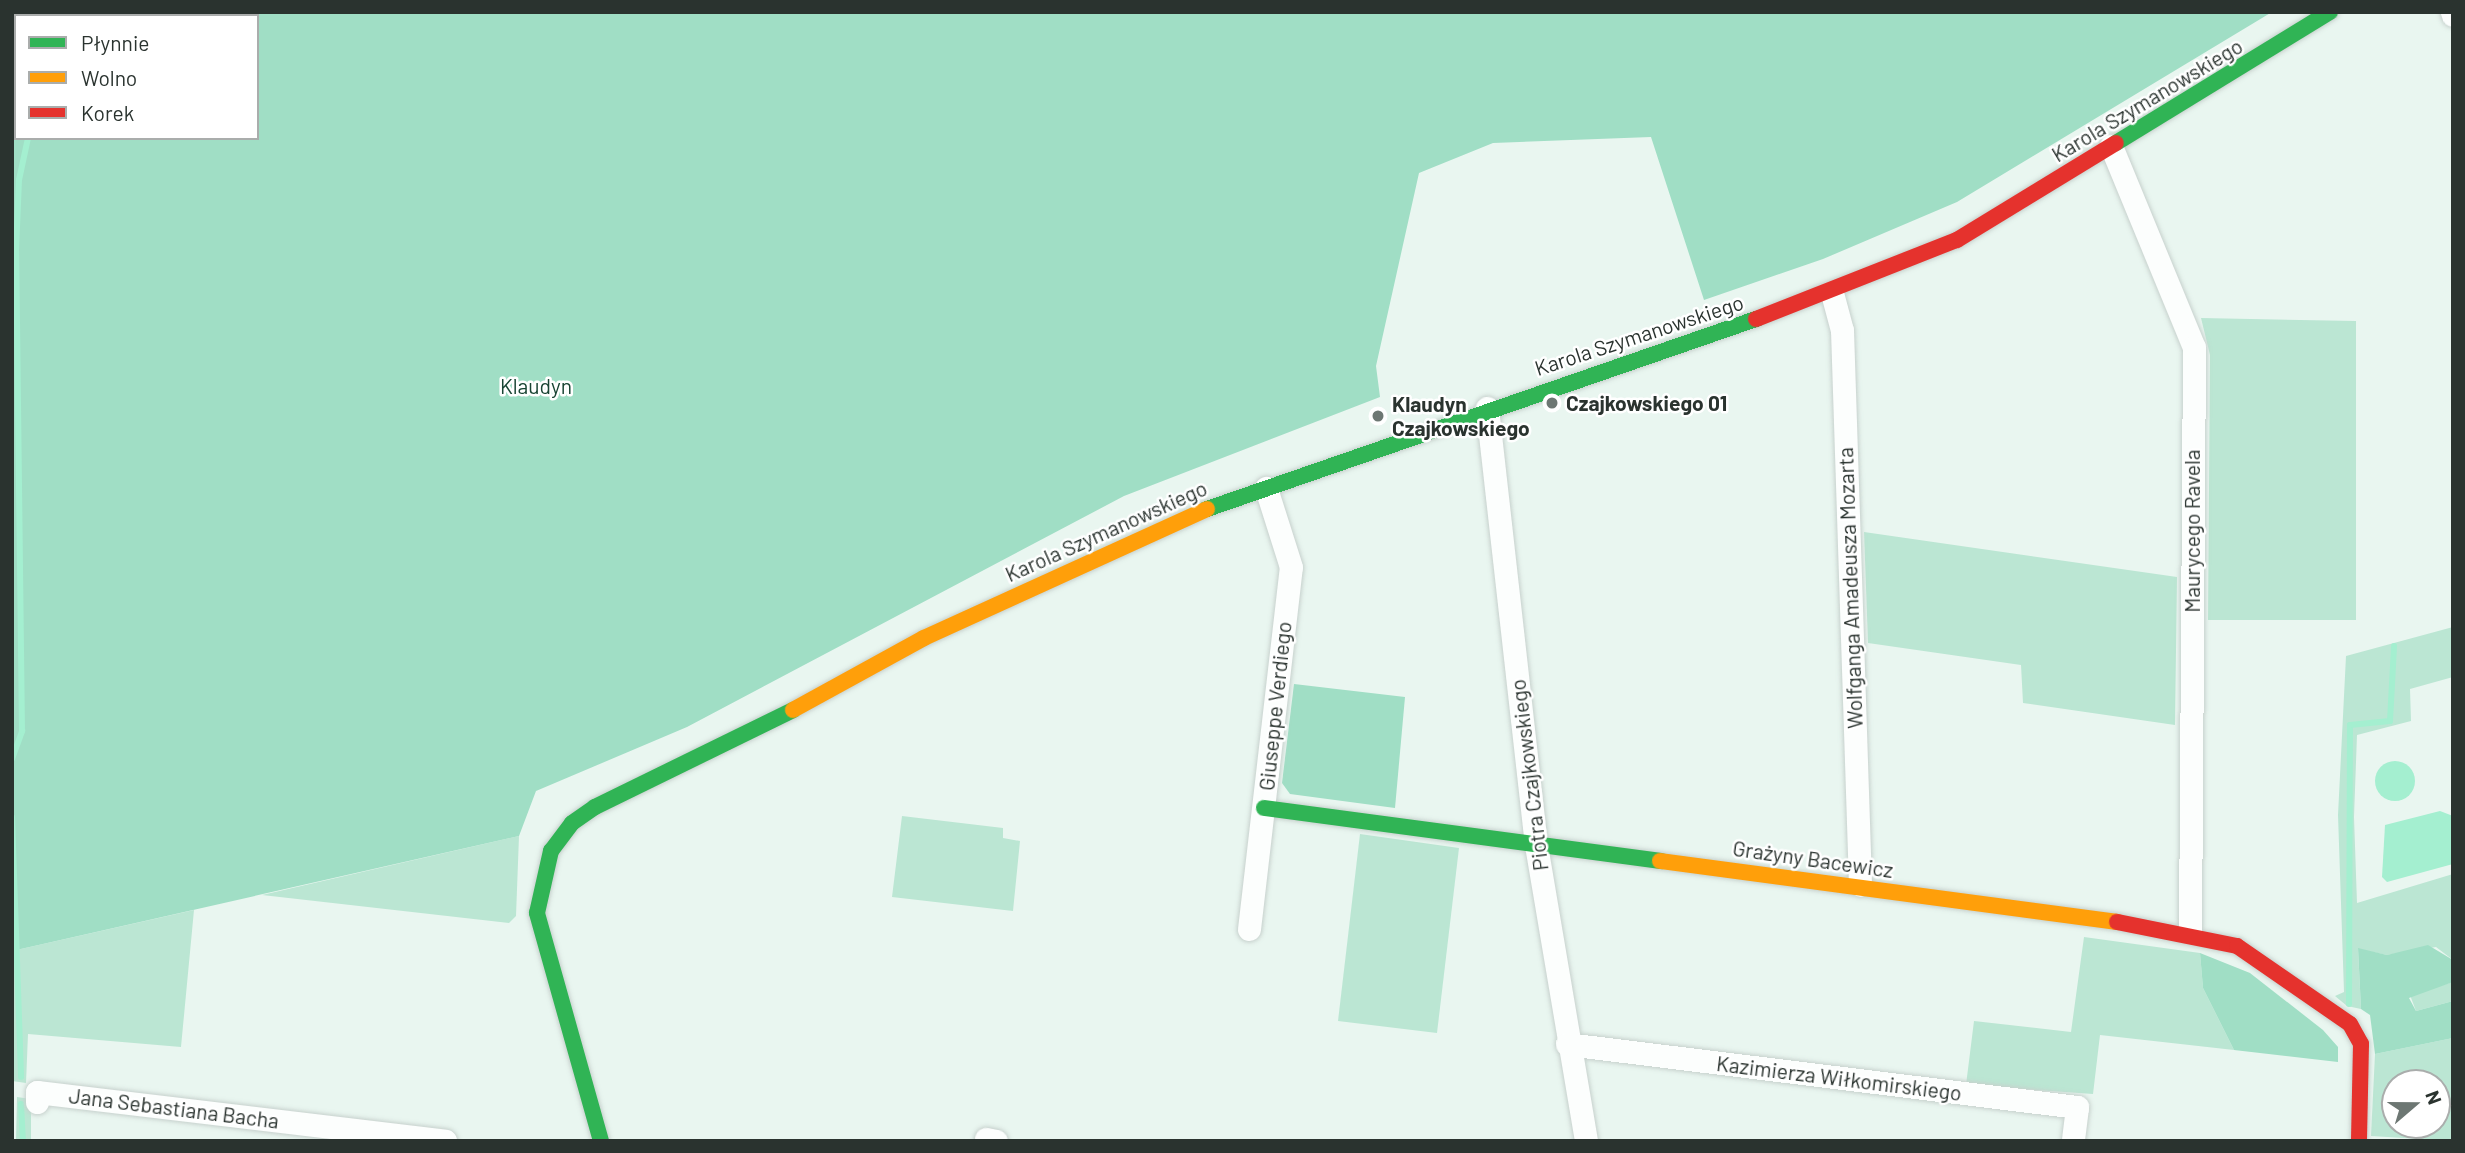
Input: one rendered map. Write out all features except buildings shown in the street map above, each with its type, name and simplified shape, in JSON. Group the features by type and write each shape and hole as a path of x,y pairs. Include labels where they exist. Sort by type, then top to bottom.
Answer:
{"street":[{"name":"Karola Szymanowskiego","path":"601,1141 537,914 551,851 572,823 595,807 1035,583 1266,488 1487,408 1832,293 1957,240 2330,12"},
{"name":"Maurycego Ravela","path":"2111,146 2194,347 2190,932"},
{"name":"Wolfganga Amadeusza Mozarta","path":"1832,293 1842,330 1860,885"},
{"name":"Piotra Czajkowskiego","path":"1487,408 1536,845 1567,1044 1586,1141"},
{"name":"Giuseppe Verdiego","path":"1249,929 1291,567 1266,488"},
{"name":"Grażyny Bacewicz","path":"1264,808 1860,885 2190,932 2237,946 2350,1024 2361,1044 2359,1141"},
{"name":"Kazimierza Wiłkomirskiego","path":"1567,1044 2077,1107 2073,1141"},
{"name":"Jana Sebastiana Bacha","path":"37,1102 37,1092 445,1141"}],"shaded area":[{"path":"2201,318 2356,321 2356,620 2208,620 2210,355"},
{"path":"1864,532 2177,577 2175,725 2023,703 2021,665 1868,643"},
{"path":"2453,627 2453,677 2410,689 2411,721 2357,735 2354,817 2357,903 2453,874 2453,960 2436,947 2387,955 2358,949 2361,1009 2347,1006 2335,996 2344,992 2338,815 2346,656"},
{"path":"2395,761 2409,767 2415,781 2409,795 2395,801 2381,795 2375,781 2381,767"},
{"path":"2440,811 2453,816 2453,864 2387,882 2382,877 2385,825"},
{"path":"902,816 1003,828 1003,838 1020,841 1013,911 892,897"},
{"path":"1360,834 1459,848 1437,1033 1338,1021"},
{"path":"519,836 516,916 509,923 262,895"},
{"path":"194,910 181,1047 28,1034 26,1083 12,1081 12,951"},
{"path":"2084,937 2200,953 2203,988 2234,1050 2100,1035 2093,1094 1966,1085 1974,1021 2071,1032"},
{"path":"2453,982 2453,1001 2416,1011 2410,995"},
{"path":"2453,1038 2453,1141 2420,1139 2451,1139 2451,1069 2381,1069 2381,1137 2371,1136 2375,1054"},
{"path":"17,1097 31,1099 31,1141 16,1141"}],"green space":[{"name":"Klaudyn","path":"12,12 2272,12 1957,202 1823,259 1704,300 1651,137 1493,143 1419,173 1376,366 1380,397 1124,496 687,727 536,791 519,836 12,951"},
{"path":"1294,684 1405,697 1395,808 1290,794 1282,783"},
{"path":"2428,945 2453,960 2453,982 2409,998 2416,1011 2453,1001 2453,1038 2375,1054 2370,1015 2361,1009 2358,948 2387,955"},
{"path":"2200,953 2250,973 2323,1030 2338,1047 2338,1062 2234,1050 2203,988"}],"waterway":[{"path":"12,759 22,731 16,251 19,180 28,140"},
{"path":"2349,1004 2350,725 2390,721 2394,646"},
{"path":"12,817 21,1077"},
{"path":"21,1104 23,1141"}],"traffic: fast":[{"path":"2116,143 2330,12"},
{"path":"1207,509 1756,319"},
{"path":"601,1141 537,913 551,851 572,823 595,807 793,710"},
{"path":"1264,808 1660,861"}],"traffic: slow":[{"path":"793,710 924,638 1207,509"},
{"path":"1660,861 2117,922"}],"traffic: jam":[{"path":"1756,319 1957,240 2116,143"},
{"path":"2117,922 2237,946 2350,1024 2361,1044 2359,1141"}],"place":[{"name":"Czajkowskiego 01","path":"1552,403"},
{"name":"Klaudyn Czajkowskiego","path":"1378,416"}]}
